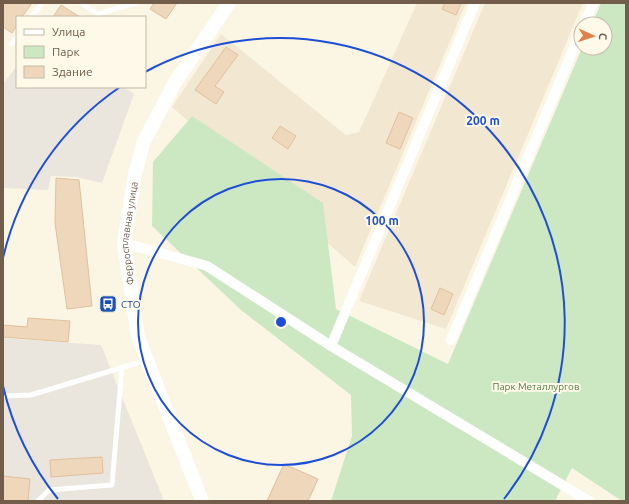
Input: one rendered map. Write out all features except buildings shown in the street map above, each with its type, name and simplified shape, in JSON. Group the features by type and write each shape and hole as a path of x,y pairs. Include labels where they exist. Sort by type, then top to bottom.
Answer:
{"main road":[{"name":"Ферросплавная улица","path":"202,501 138,336 124,243 135,174 144,141 174,84 229,3"}],"street":[{"path":"331,346 475,3"},
{"path":"587,16 593,3"},
{"path":"451,340 573,50"},
{"path":"124,243 207,266 331,346 589,501"}],"lane":[{"path":"33,16 42,3"},
{"path":"81,3 98,14 136,3"},
{"path":"12,44 16,38"},
{"path":"3,396 31,395 147,360"},
{"path":"38,501 48,490 112,485 122,367"}],"shaded area":[{"path":"417,3 466,3 355,267 172,107 221,34 346,135 359,132"},
{"path":"485,3 583,3 578,16 573,16 573,27 446,329 359,301"},
{"path":"16,67 16,88 125,88 134,94 102,183 76,177 51,176 48,190 3,188 3,84"},
{"path":"3,338 101,345 164,501 3,501"}],"green space":[{"name":"Парк Металлургов","path":"601,3 626,3 626,501 622,501 572,468 555,501 331,501 352,436 351,395 241,310 152,226 153,162 192,116 323,203 336,309 448,364 579,56 613,56 613,16 595,16"}],"place":[{"name":"СТО","path":"108,304"}]}
